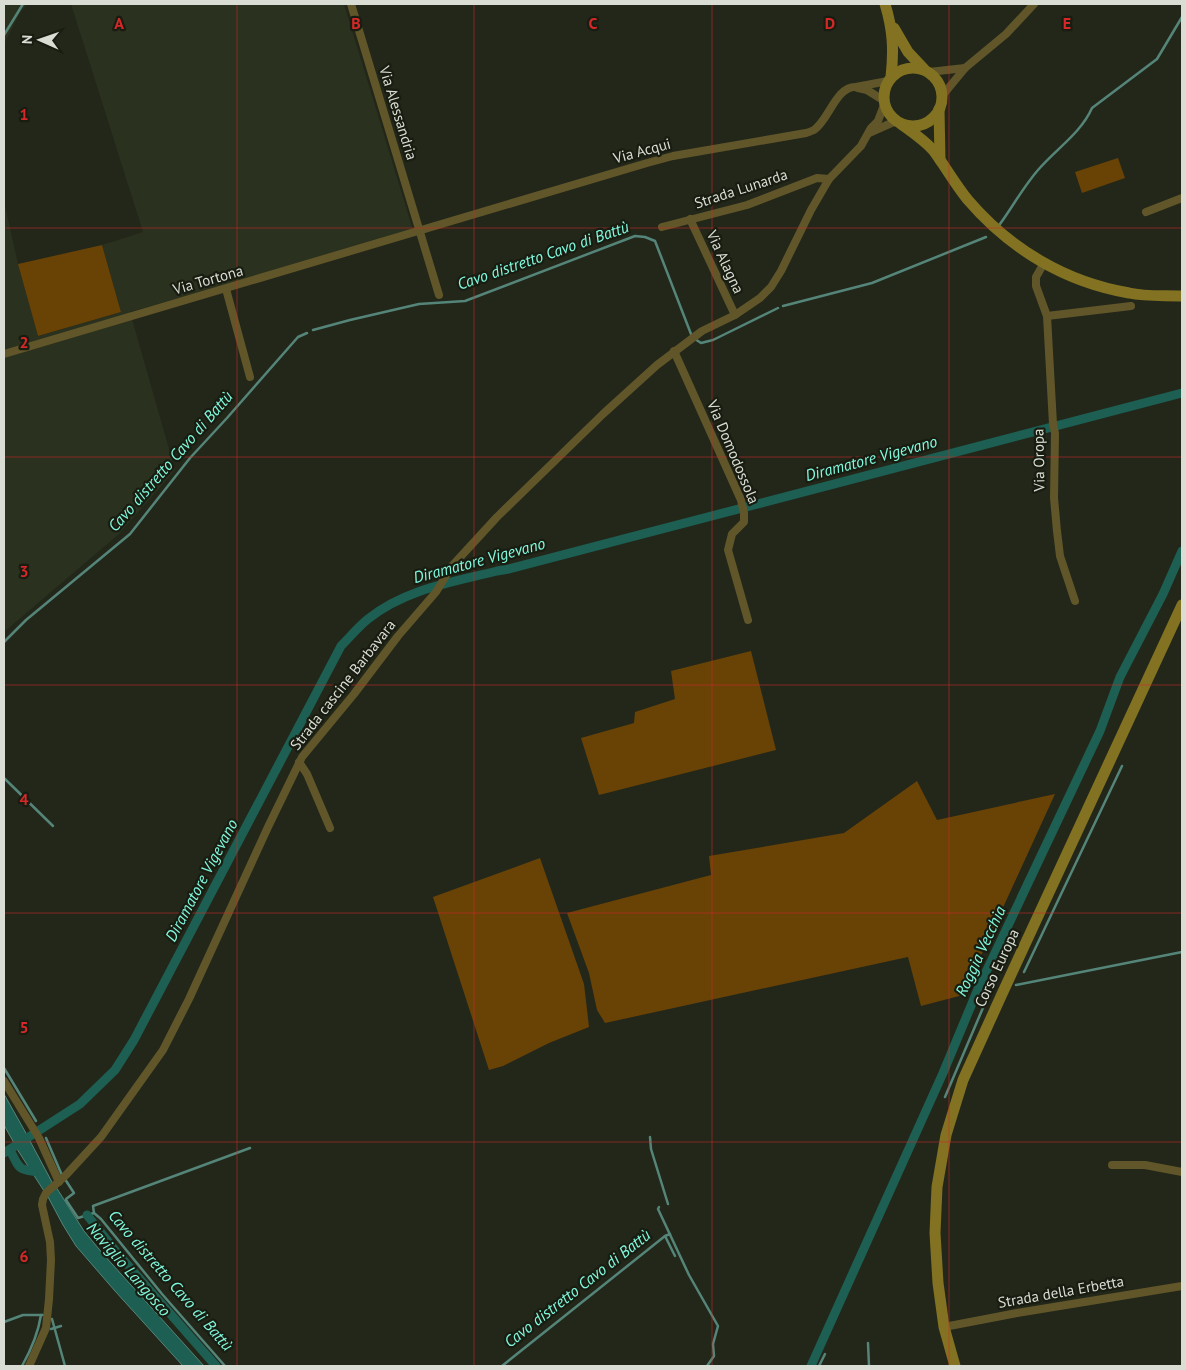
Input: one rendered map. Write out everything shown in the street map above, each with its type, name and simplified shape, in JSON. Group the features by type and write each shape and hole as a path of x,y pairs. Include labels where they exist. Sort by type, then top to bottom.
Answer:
{"main road":[{"path":"885,4 890,19 908,52 938,82 942,96 940,109 940,160"},
{"path":"890,19 893,54 889,79 883,93 884,102 889,114 924,141 940,160 966,198 988,222 1021,250 1072,276 1130,294 1180,295"},
{"path":"889,79 898,71 907,68 916,67 927,71"},
{"path":"898,122 909,126 918,126 934,117 940,109"},
{"name":"Corso Europa","path":"955,1366 944,1327 934,1233 937,1187 946,1135 963,1080 1182,604"}],"street":[{"name":"Via Alessandria","path":"351,4 439,295"},
{"path":"942,96 966,68 1006,34 1034,4"},
{"path":"927,71 966,68"},
{"name":"Via Acqui","path":"419,230 672,156 806,133 814,130 827,116 841,94 852,87 889,79"},
{"path":"856,87 867,90 884,102"},
{"name":"Strada cascine Barbavara","path":"29,1366 46,1328 49,1299 50,1242 42,1206 43,1199 46,1193 61,1181 101,1137 163,1050 189,999 260,843 302,757 354,694 398,636 436,592 452,566 497,517 603,414 657,365 702,331 734,315 760,298 772,287 829,179 861,146 878,121 884,102"},
{"name":"Strada cascine Barbavara","path":"868,134 875,129 898,122"},
{"name":"Strada Lunarda","path":"662,227 747,204 817,178 829,179"},
{"path":"1146,212 1182,198"},
{"name":"Via Alagna","path":"690,220 734,315"},
{"name":"Via Tortona","path":"4,354 419,230"},
{"name":"Via Oropa","path":"1044,263 1036,277 1036,286 1047,316 1055,433 1054,498 1057,532 1060,556 1075,601"},
{"path":"226,289 250,377"},
{"path":"1047,316 1131,306"},
{"name":"Via Domodossola","path":"674,352 740,500 744,513 744,522 732,534 728,550 748,620"},
{"path":"299,762 307,774 330,828"},
{"path":"4,1081 37,1134 61,1181"},
{"path":"1112,1165 1145,1164 1182,1172"},
{"name":"Strada della Erbetta","path":"944,1327 1182,1286"}],"shaded area":[{"path":"4,4 28,4 21,11 4,44"},
{"path":"71,4 344,4 413,230 130,312 175,470 119,534 4,632 4,201 18,264 38,336 121,312 102,245 143,232"},
{"path":"1118,158 1125,178 1082,193 1075,172"},
{"path":"102,245 121,312 38,336 18,264"},
{"path":"751,651 776,750 599,795 581,738 634,723 635,712 675,699 671,671"},
{"path":"917,781 937,820 1055,794 963,995 921,1006 908,957 605,1023 597,1010 589,973 567,913 711,875 709,856 844,833"},
{"path":"540,858 584,984 589,1027 549,1043 503,1066 489,1070 433,897"}],"water":[{"path":"4,1094 27,1135 14,1143 4,1125"},
{"path":"30,1141 53,1184 44,1191 17,1149"},
{"path":"56,1187 84,1231 103,1254 204,1366 183,1366 76,1246 47,1195"}],"waterway":[{"name":"Cavo distretto Cavo di Battù","path":"4,35 23,4"},
{"name":"Cavo distretto Cavo di Battù","path":"1000,224 1033,176 1075,133 1092,108 1157,59 1182,17"},
{"name":"Cavo distretto Cavo di Battù","path":"313,330 419,304 465,301 635,236 655,241 691,334"},
{"name":"Cavo distretto Cavo di Battù","path":"783,306 872,283 986,237"},
{"name":"Cavo distretto Cavo di Battù","path":"695,339 701,343 713,340 778,308"},
{"name":"Cavo distretto Cavo di Battù","path":"4,642 26,620 130,534 190,458 298,337 307,333"},
{"name":"Diramatore Vigevano","path":"4,1153 80,1104 115,1070 134,1040 341,646 364,622 382,609 398,600 447,583 509,569 1182,393"},
{"name":"Roggia Vecchia","path":"811,1366 943,1073 978,989 1100,731 1120,677 1163,594 1182,551"},
{"path":"1024,972 1122,766"},
{"name":"Cavo distretto Cavo di Battù","path":"4,778 53,826"},
{"path":"1016,985 1182,952"},
{"path":"945,1097 991,989 978,989"},
{"path":"4,1068 36,1121"},
{"name":"Cavo distretto Cavo di Battù","path":"650,1137 651,1149 668,1204"},
{"path":"46,1138 61,1173 74,1193 66,1199"},
{"name":"Cavo distretto Cavo di Battù","path":"225,1366 94,1213 93,1206 250,1148"},
{"path":"10,1150 20,1167 40,1172"},
{"name":"Cavo distretto Cavo di Battù","path":"66,1200 78,1218 94,1213"},
{"name":"Cavo distretto Cavo di Battù","path":"659,1207 658,1209 689,1275 718,1326 713,1344 714,1356 707,1366"},
{"name":"Cavo distretto Cavo di Battù","path":"87,1215 118,1254 216,1366"},
{"name":"Cavo distretto Cavo di Battù","path":"502,1366 665,1236 670,1234"},
{"path":"665,1236 675,1256"},
{"path":"4,1322 23,1315 43,1315"},
{"path":"22,1366 34,1342 41,1315"},
{"path":"52,1319 65,1366"},
{"path":"51,1329 61,1326"},
{"path":"868,1343 869,1366"},
{"path":"819,1366 825,1354"}],"water label":[{"name":"Naviglio Langosco","path":"129,1269"}]}
